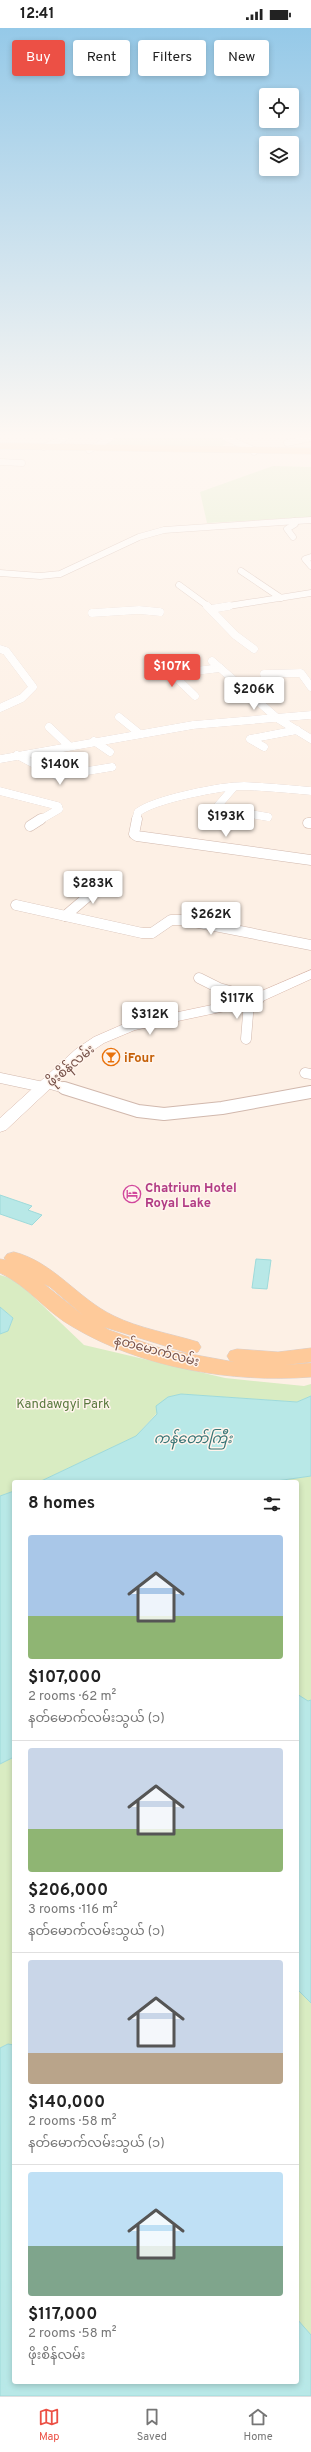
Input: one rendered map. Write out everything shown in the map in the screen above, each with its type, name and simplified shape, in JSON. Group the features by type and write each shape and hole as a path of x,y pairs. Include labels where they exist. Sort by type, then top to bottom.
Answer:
{"main road":[{"name":"ဖိုးစိန်လမ်း","path":"0,1127 81,1052 99,1040 123,1029 172,1017 254,1001 311,974"},
{"name":"နတ်မောက်လမ်း","path":"0,1252 18,1260 57,1283 92,1312 128,1329 172,1343 230,1355 278,1359 311,1355"},
{"name":"နတ်မောက်လမ်း","path":"0,1265 38,1287 77,1321 117,1340 145,1349 223,1367 263,1372 311,1370"}],"street":[{"path":"0,573 40,576 60,574 118,549"},
{"path":"311,557 305,559 311,566"},
{"path":"241,571 281,598"},
{"path":"179,585 211,609 235,635 254,649"},
{"path":"211,609 311,593"},
{"path":"92,614 139,610 160,612"},
{"path":"0,649 6,651 33,687 22,698 1,707"},
{"path":"212,661 277,718 311,739"},
{"path":"163,665 195,696"},
{"path":"171,674 220,668"},
{"path":"264,674 301,673 311,687"},
{"path":"0,759 94,741 193,725 311,715"},
{"path":"119,717 140,734"},
{"path":"49,727 69,746"},
{"path":"264,747 250,739 297,730"},
{"path":"94,741 110,752"},
{"path":"17,755 57,776 112,768"},
{"path":"234,787 216,808 268,817"},
{"path":"311,791 274,787 234,787 190,794 146,806 138,812 134,834 137,836 311,860"},
{"path":"0,791 58,806 59,809 30,826"},
{"path":"65,916 92,893 115,884"},
{"path":"16,905 142,933 152,933 171,920 184,920 311,945"},
{"path":"199,978 219,988 254,1001 246,1039"},
{"path":"0,1078 45,1085 138,1111 164,1114 222,1108 311,1092"}],"green space":[{"name":"Kandawgyi Park","path":"0,1275 16,1280 84,1345 225,1378 304,1386 311,1384 311,1396 297,1402 181,1394 168,1397 157,1413 136,1436 43,1480 12,1480 12,1492 0,1496 0,1334 8,1331 13,1318 0,1307"},
{"path":"311,1476 311,1700 308,1702 299,1695 299,1480 283,1480"},
{"path":"12,1758 12,2045 8,2044 0,2048 0,1764"},
{"path":"299,1991 311,2003 311,2335 299,2321"}],"water":[{"path":"0,1195 32,1206 28,1210 42,1215 32,1225 0,1214"},
{"path":"256,1259 271,1260 267,1289 252,1288"},
{"path":"0,1307 13,1318 8,1331 0,1334"},
{"name":"ကန်တော်ကြီး","path":"181,1394 297,1402 311,1396 311,1476 283,1480 43,1480 136,1436 157,1414 156,1406 168,1397"},
{"path":"12,1492 12,1758 0,1764 0,1496"},
{"path":"299,1695 308,1701 311,1700 311,2003 299,1991"},
{"path":"8,2044 12,2045 12,2384 299,2384 299,2321 311,2335 311,2396 0,2396 0,2048"}],"place":[{"name":"iFour","path":"111,1057"},
{"name":"Chatrium Hotel Royal Lake","path":"132,1194"}]}
